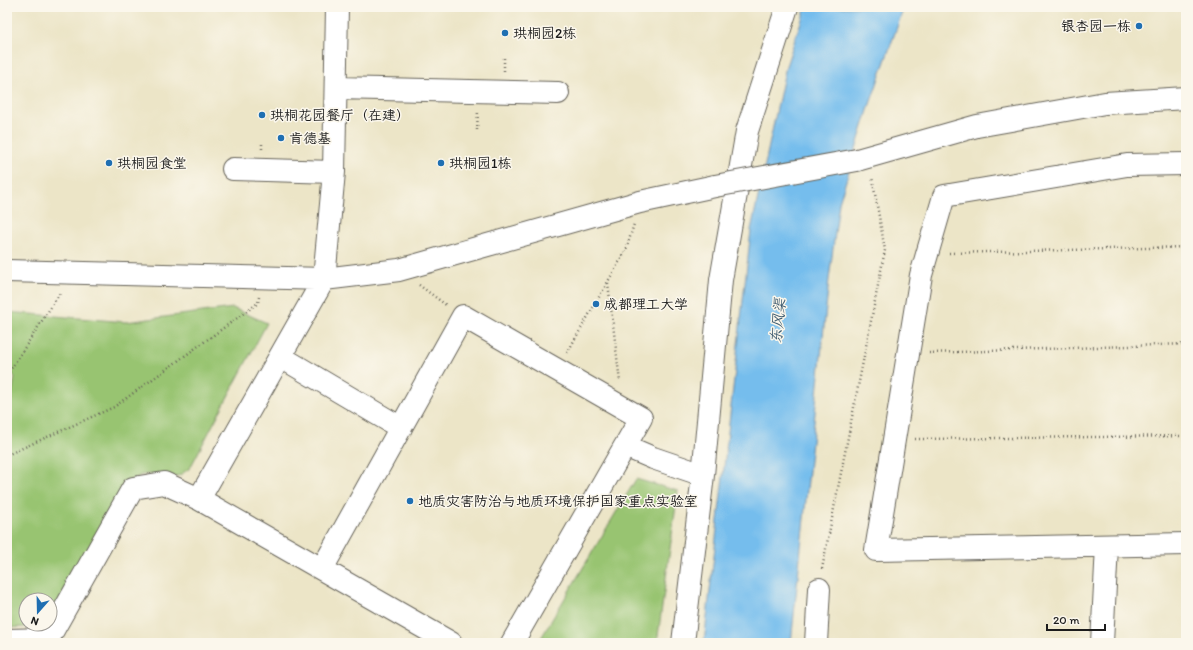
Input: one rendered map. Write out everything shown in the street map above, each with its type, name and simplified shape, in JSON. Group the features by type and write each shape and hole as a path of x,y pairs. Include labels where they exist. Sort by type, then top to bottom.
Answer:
{"street":[{"path":"199,498 281,357 324,279 334,172 337,7"},
{"path":"683,643 703,475 721,280 746,131 787,7"},
{"path":"336,88 558,93"},
{"path":"7,271 324,279 398,270 640,202 715,186 863,159 977,126 1105,104 1186,98"},
{"path":"1186,164 1127,165 944,196 921,275 876,550 1186,544"},
{"path":"233,169 334,172"},
{"path":"322,569 463,316 640,418 512,643"},
{"path":"281,357 401,428"},
{"path":"625,446 653,458 703,475"},
{"path":"7,640 48,639 133,488 164,483 199,498 451,643"},
{"path":"1102,643 1106,546"},
{"path":"816,643 819,588"}],"path":[{"path":"822,567 885,250 863,159"},
{"path":"927,253 1186,247"},
{"path":"557,370 608,284 626,250"},
{"path":"398,270 463,316"},
{"path":"7,375 73,273"},
{"path":"7,455 114,407 258,303 260,278"},
{"path":"608,284 623,408"},
{"path":"908,353 1186,344"},
{"path":"894,439 1186,436"}],"green space":[{"path":"233,308 267,323 190,468 180,475 167,479 150,474 141,475 128,483 58,604 58,592 18,592 18,627 7,628 7,420 15,377 7,369 7,312 126,322"},
{"path":"636,479 678,491 657,643 538,643"}],"water":[{"name":"东风渠","path":"806,7 904,7 870,104 839,203 829,279 791,643 704,643 751,230 786,66"}],"place":[{"name":"银杏园一栋","path":"1139,26"},
{"name":"珙桐园2栋","path":"505,33"},
{"name":"珙桐花园餐厅（在建）","path":"262,115"},
{"name":"肯德基","path":"281,138"},
{"name":"珙桐园食堂","path":"109,163"},
{"name":"珙桐园1栋","path":"441,163"},
{"name":"成都理工大学","path":"596,304"},
{"name":"地质灾害防治与地质环境保护国家重点实验室","path":"410,501"}]}
